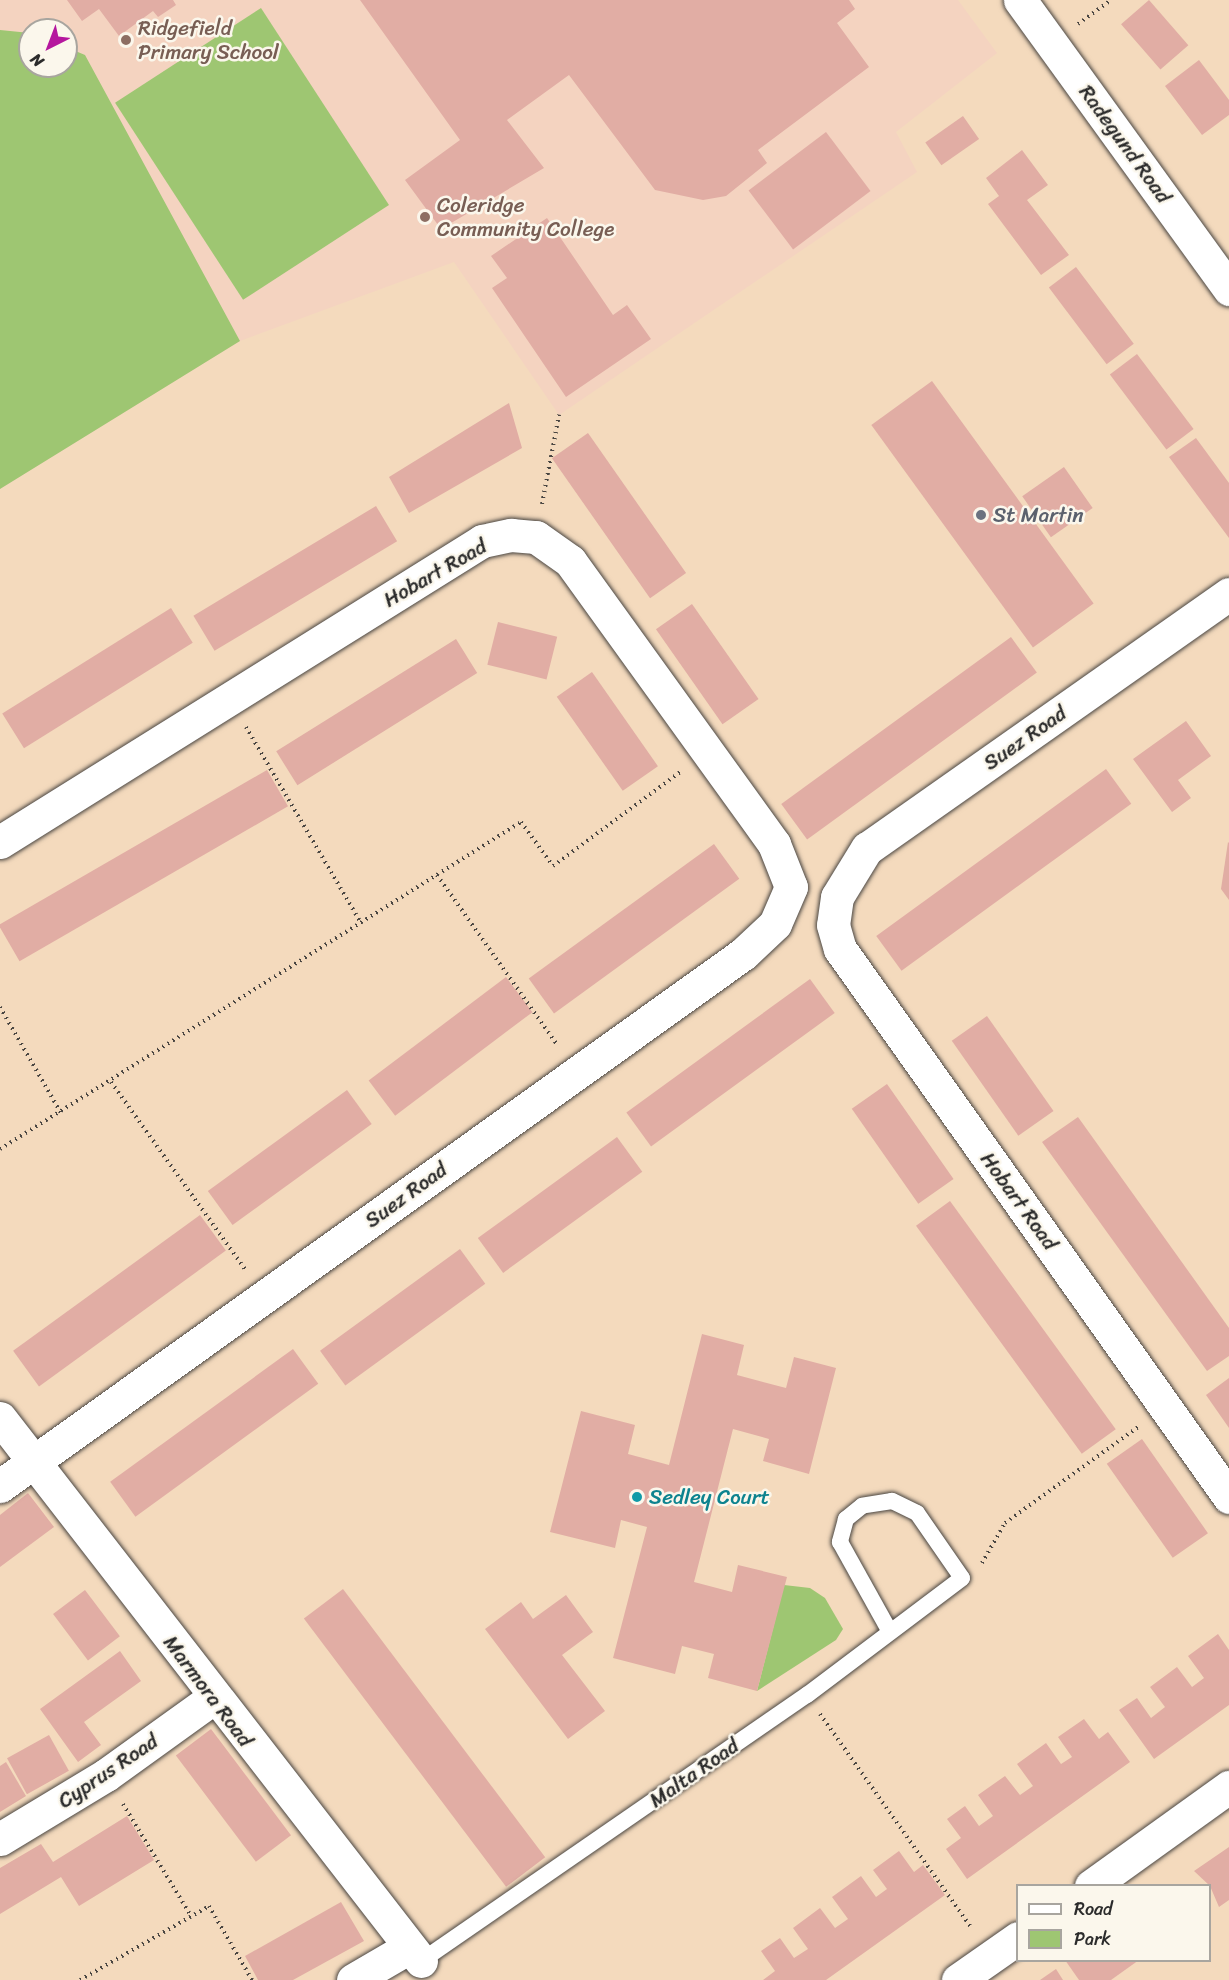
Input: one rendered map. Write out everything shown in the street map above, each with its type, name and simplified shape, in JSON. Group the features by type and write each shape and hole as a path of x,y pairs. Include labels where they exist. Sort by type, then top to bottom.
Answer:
{"street":[{"name":"Radegund Road","path":"1020,0 1229,289"},
{"name":"Hobart Road","path":"0,842 482,541 536,537"},
{"path":"536,537 570,561 708,752"},
{"name":"Suez Road","path":"837,897 867,848 1229,594"},
{"name":"Suez Road","path":"0,1486 743,954 775,924 791,886 774,844 708,752"},
{"name":"Hobart Road","path":"837,897 833,925 840,949 1229,1497"},
{"name":"Marmora Road","path":"0,1418 213,1698 415,1955"},
{"name":"Cyprus Road","path":"0,1839 106,1775 213,1698"},
{"path":"1094,1884 1229,1787"},
{"path":"958,1980 1016,1939"},
{"name":"Malta Road","path":"353,1980 415,1955"}],"lane":[{"path":"889,1630 840,1542 846,1519 862,1506 892,1501 917,1513 962,1578"},
{"name":"Malta Road","path":"415,1955 807,1695 889,1630 962,1578"}],"path":[{"path":"1051,43 1111,0"},
{"path":"536,537 559,414"},
{"path":"229,699 361,923"},
{"path":"0,1149 111,1082 521,822 553,866 708,752"},
{"path":"437,875 576,1073"},
{"path":"0,1007 61,1113"},
{"path":"111,1082 265,1296"},
{"path":"962,1578 990,1556 1005,1523 1166,1407"},
{"path":"807,1695 991,1956"},
{"path":"106,1775 191,1916"},
{"path":"80,1980 209,1906 252,1980"}],"shaded area":[{"name":"Coleridge Community College","path":"0,0 958,0 997,53 896,132 917,172 559,415 454,262 240,341 0,489"}],"green space":[{"path":"261,8 389,205 243,300 115,103"},
{"path":"0,30 18,32 18,78 78,78 78,52 85,55 240,341 0,489"},
{"path":"784,1585 810,1588 825,1598 843,1629 836,1640 757,1691"}],"building":[{"path":"67,0 173,0 176,5 158,17 153,11 119,36 99,9 82,21"},
{"name":"Coleridge Community College","path":"360,0 849,0 855,9 837,23 869,67 758,150 767,163 726,196 703,200 655,190 569,75 507,120 544,168 441,229 405,180 460,140"},
{"path":"1149,0 1188,45 1160,70 1121,24"},
{"path":"1199,60 1229,100 1229,115 1202,135 1165,86"},
{"path":"963,116 979,139 941,165 925,142"},
{"path":"826,132 871,191 793,249 749,190"},
{"path":"1022,150 1048,185 1027,200 1069,255 1041,275 988,204 999,196 986,178"},
{"path":"547,218 613,315 627,305 651,339 566,397 492,288 507,278 491,256"},
{"path":"1076,267 1134,344 1107,364 1049,287"},
{"path":"1137,354 1194,429 1166,450 1110,374"},
{"name":"St Martin","path":"932,381 1094,603 1033,648 871,425"},
{"path":"509,403 522,448 409,513 389,477"},
{"path":"588,433 686,573 650,598 552,458"},
{"path":"1196,438 1229,483 1229,538 1169,457"},
{"path":"1064,467 1093,508 1051,537 1022,496"},
{"path":"376,506 397,541 215,651 193,616"},
{"path":"692,604 759,699 722,724 656,629"},
{"path":"171,608 193,643 24,748 2,713"},
{"path":"498,622 557,637 547,679 487,665"},
{"path":"1011,637 1037,673 807,840 781,804"},
{"path":"456,639 477,673 297,785 276,751"},
{"path":"592,672 658,766 623,791 557,697"},
{"path":"1186,721 1211,756 1178,780 1191,798 1172,812 1133,759"},
{"path":"1106,769 1131,804 902,971 876,936"},
{"path":"267,770 288,806 20,961 0,924"},
{"path":"1229,843 1229,900 1221,889"},
{"path":"714,844 739,879 554,1013 529,979"},
{"path":"506,977 532,1012 395,1116 369,1081"},
{"path":"810,979 835,1013 651,1146 626,1112"},
{"path":"987,1016 1054,1111 1018,1136 952,1041"},
{"path":"887,1084 954,1179 918,1204 852,1109"},
{"path":"347,1090 372,1124 233,1225 208,1191"},
{"path":"1078,1117 1229,1328 1229,1356 1207,1371 1042,1142"},
{"path":"617,1137 642,1172 503,1273 478,1238"},
{"path":"950,1201 1116,1429 1082,1454 916,1226"},
{"path":"200,1215 226,1251 39,1386 13,1351"},
{"path":"460,1249 485,1284 345,1385 320,1351"},
{"name":"Sedley Court","path":"702,1334 744,1345 737,1375 786,1388 794,1357 836,1368 809,1474 763,1461 769,1439 733,1429 694,1582 732,1592 738,1565 787,1577 757,1691 708,1678 714,1654 682,1646 675,1674 613,1658 647,1527 621,1520 615,1548 550,1532 581,1411 635,1425 628,1454 669,1465"},
{"path":"293,1349 318,1384 135,1517 110,1482"},
{"path":"1229,1378 1229,1428 1206,1395"},
{"path":"1142,1439 1208,1533 1173,1558 1107,1464"},
{"path":"28,1493 54,1527 0,1567 0,1515"},
{"path":"343,1589 545,1857 506,1887 304,1618"},
{"path":"85,1590 120,1636 88,1660 53,1614"},
{"path":"566,1595 593,1632 562,1655 605,1711 568,1739 485,1629 521,1602 533,1619"},
{"path":"1218,1634 1229,1650 1229,1705 1154,1759 1119,1710 1137,1698 1151,1718 1165,1707 1150,1687 1177,1667 1192,1687 1204,1678 1188,1656"},
{"path":"120,1651 141,1681 84,1722 101,1745 78,1762 40,1709"},
{"path":"1084,1719 1099,1739 1108,1732 1130,1762 967,1879 946,1849 961,1838 947,1819 965,1806 979,1826 993,1816 978,1795 1005,1776 1020,1795 1033,1786 1017,1764 1046,1743 1061,1764 1072,1757 1058,1737"},
{"path":"211,1729 291,1835 256,1862 176,1755"},
{"path":"49,1735 69,1771 27,1794 7,1758"},
{"path":"6,1762 26,1796 0,1812 0,1766"},
{"path":"127,1816 154,1860 79,1906 61,1877 0,1914 0,1868 41,1844 53,1862"},
{"path":"1229,1847 1229,1900 1219,1907 1211,1884 1208,1884 1194,1871"},
{"path":"899,1851 914,1872 923,1865 945,1895 826,1980 763,1980 775,1971 761,1951 780,1938 794,1958 808,1949 793,1928 820,1908 835,1928 848,1919 832,1897 861,1876 876,1897 887,1889 873,1870"},
{"path":"341,1902 364,1941 293,1980 258,1980 245,1956"},
{"path":"1066,1962 1136,1962 1111,1980 1079,1980"},
{"path":"1056,1969 1063,1980 1040,1980"}],"place":[{"name":"Ridgefield Primary School","path":"126,40"},
{"name":"Coleridge Community College","path":"425,217"},
{"name":"St Martin","path":"981,515"},
{"name":"Sedley Court","path":"637,1497"}]}
